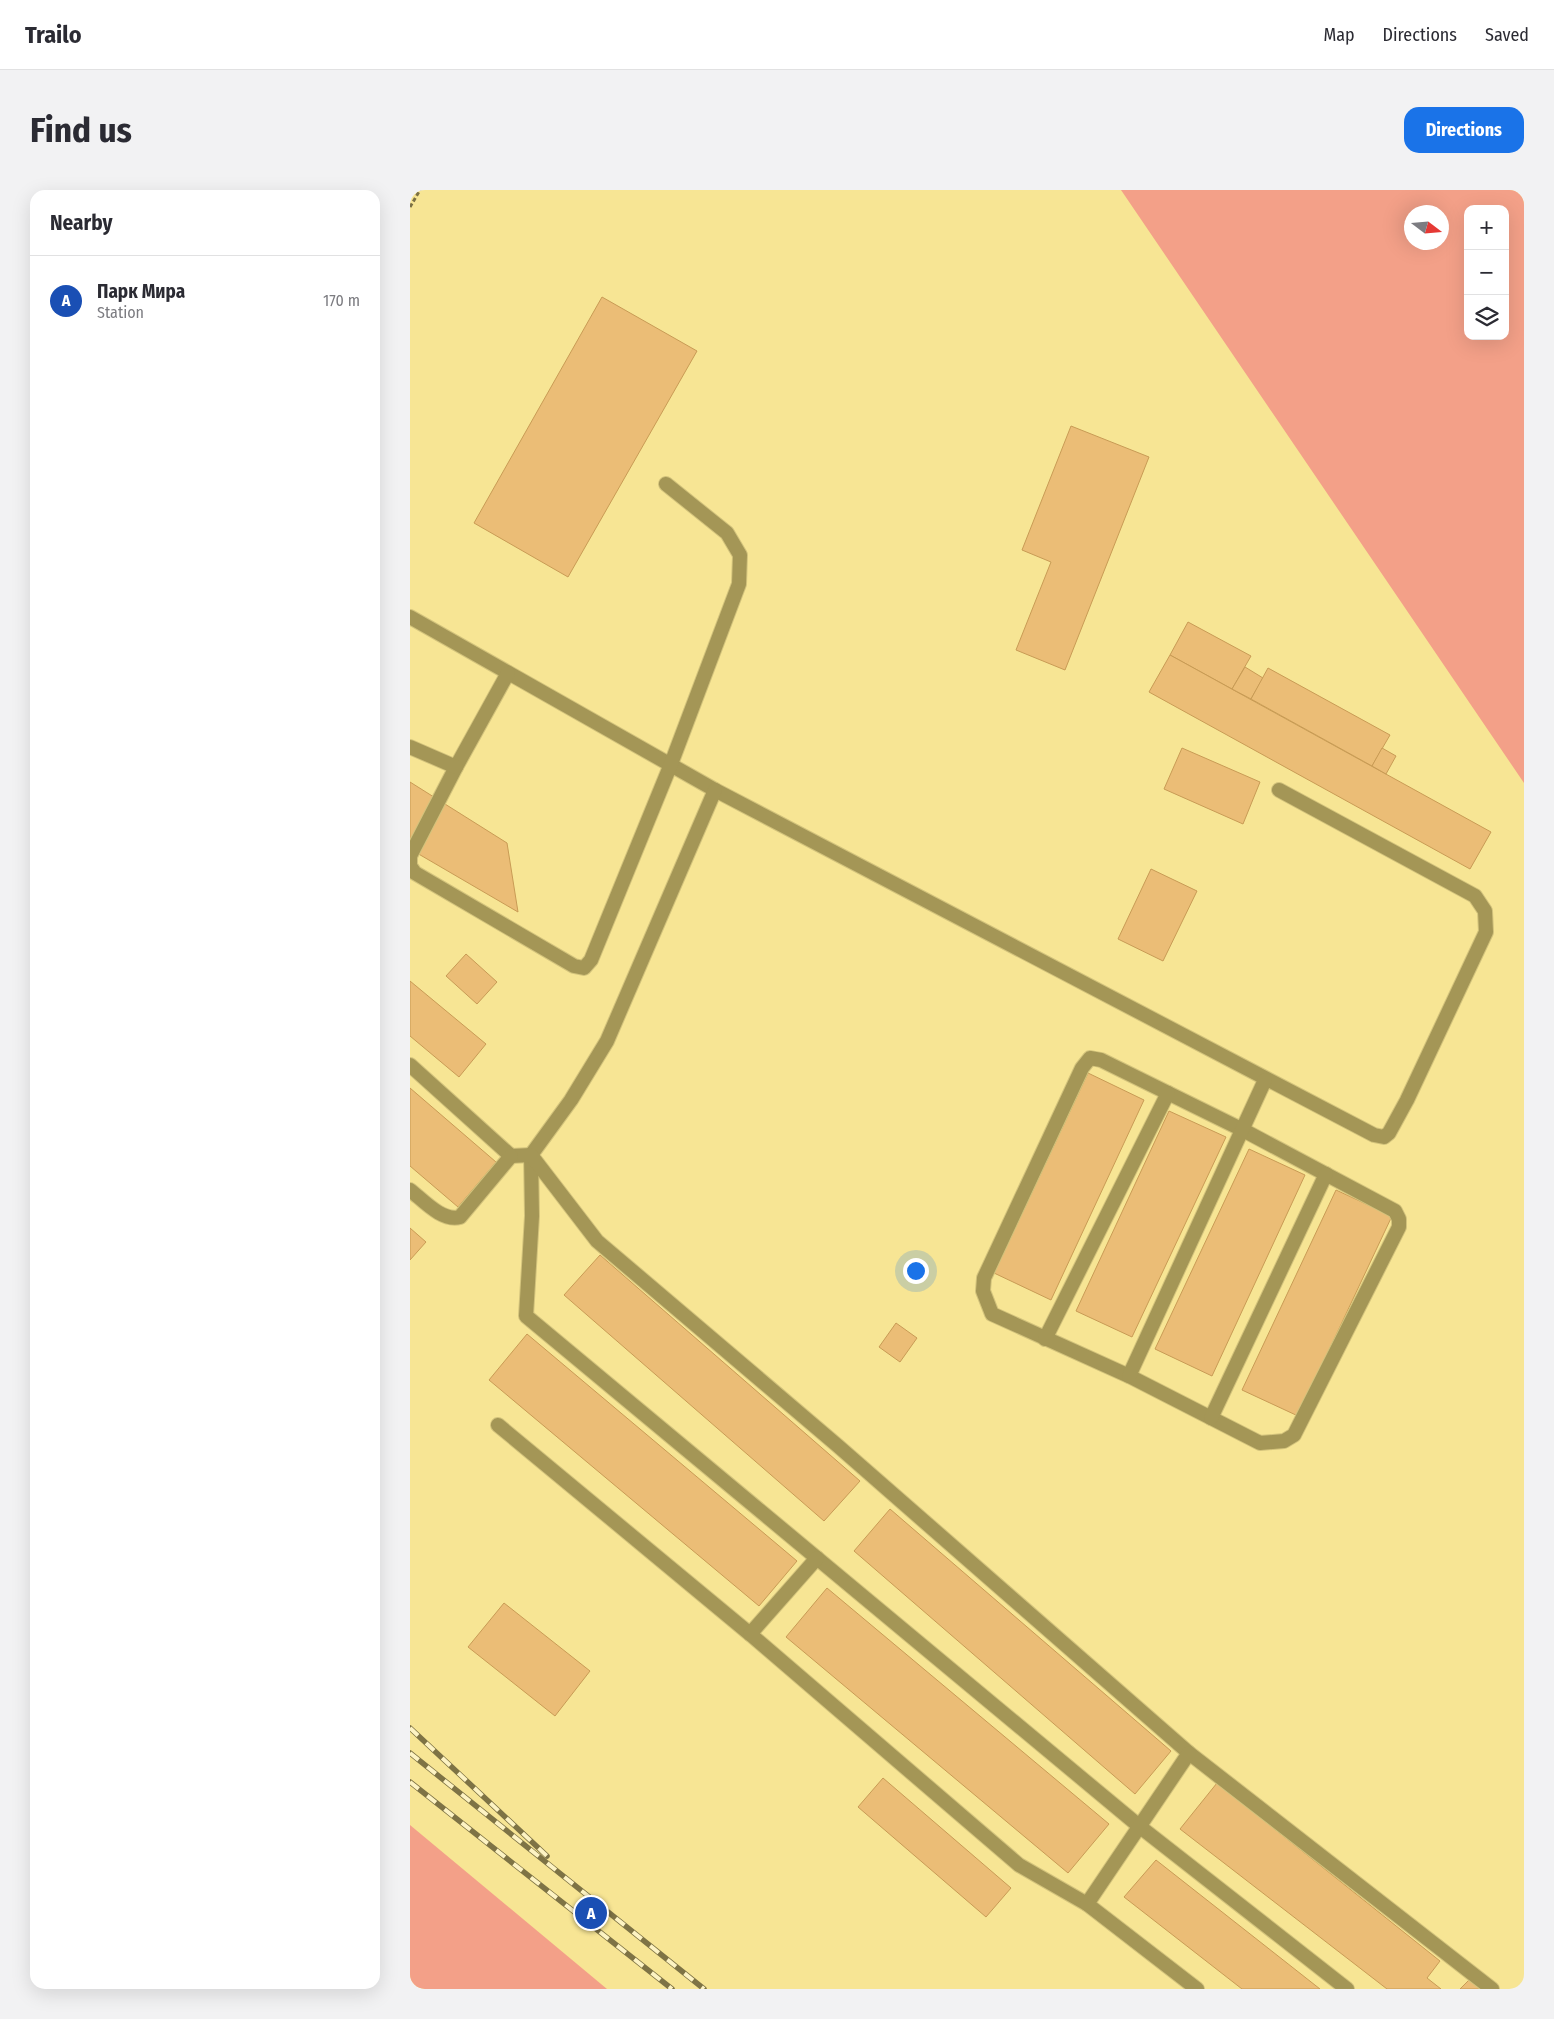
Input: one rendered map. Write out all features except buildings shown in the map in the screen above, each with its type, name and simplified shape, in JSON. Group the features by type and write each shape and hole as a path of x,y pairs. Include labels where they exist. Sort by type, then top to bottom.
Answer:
{"lane":[{"path":"508,673 410,856 410,866 415,873 490,917 574,966 584,968 591,960 671,764 739,584 740,556 727,533 666,484"},
{"path":"410,617 715,790 1265,1080 1374,1135 1384,1137 1389,1133 1407,1100 1486,932 1485,911 1475,896 1279,790"},
{"path":"410,747 456,767"},
{"path":"715,790 607,1041 571,1100 531,1155 532,1216 526,1316 1140,1826 1347,1989"},
{"path":"1090,1058 1101,1060 1243,1130 1395,1211 1400,1219 1398,1228 1294,1435 1284,1441 1260,1443 1129,1376 992,1314 983,1291 984,1278 1082,1068 1090,1058"},
{"path":"410,1065 511,1156 531,1155"},
{"path":"1129,1376 1265,1080"},
{"path":"1045,1339 1168,1093"},
{"path":"531,1155 598,1241 846,1452 1189,1754 1492,1989"},
{"path":"410,1190 444,1216 452,1220 460,1218 511,1156"},
{"path":"1211,1418 1326,1174"},
{"path":"498,1425 750,1634 1019,1865 1088,1904 1197,1989"},
{"path":"750,1634 817,1558"},
{"path":"1088,1904 1189,1754"}],"path":[{"path":"410,207 420,190"}],"shaded area":[{"path":"1121,190 1524,190 1524,783"},
{"path":"410,1825 607,1989 410,1989"}],"railway":[{"path":"410,1728 547,1856"},
{"path":"410,1753 704,1989"},
{"path":"410,1782 672,1989"}],"place":[{"name":"Парк Мира","path":"591,1913"}]}
